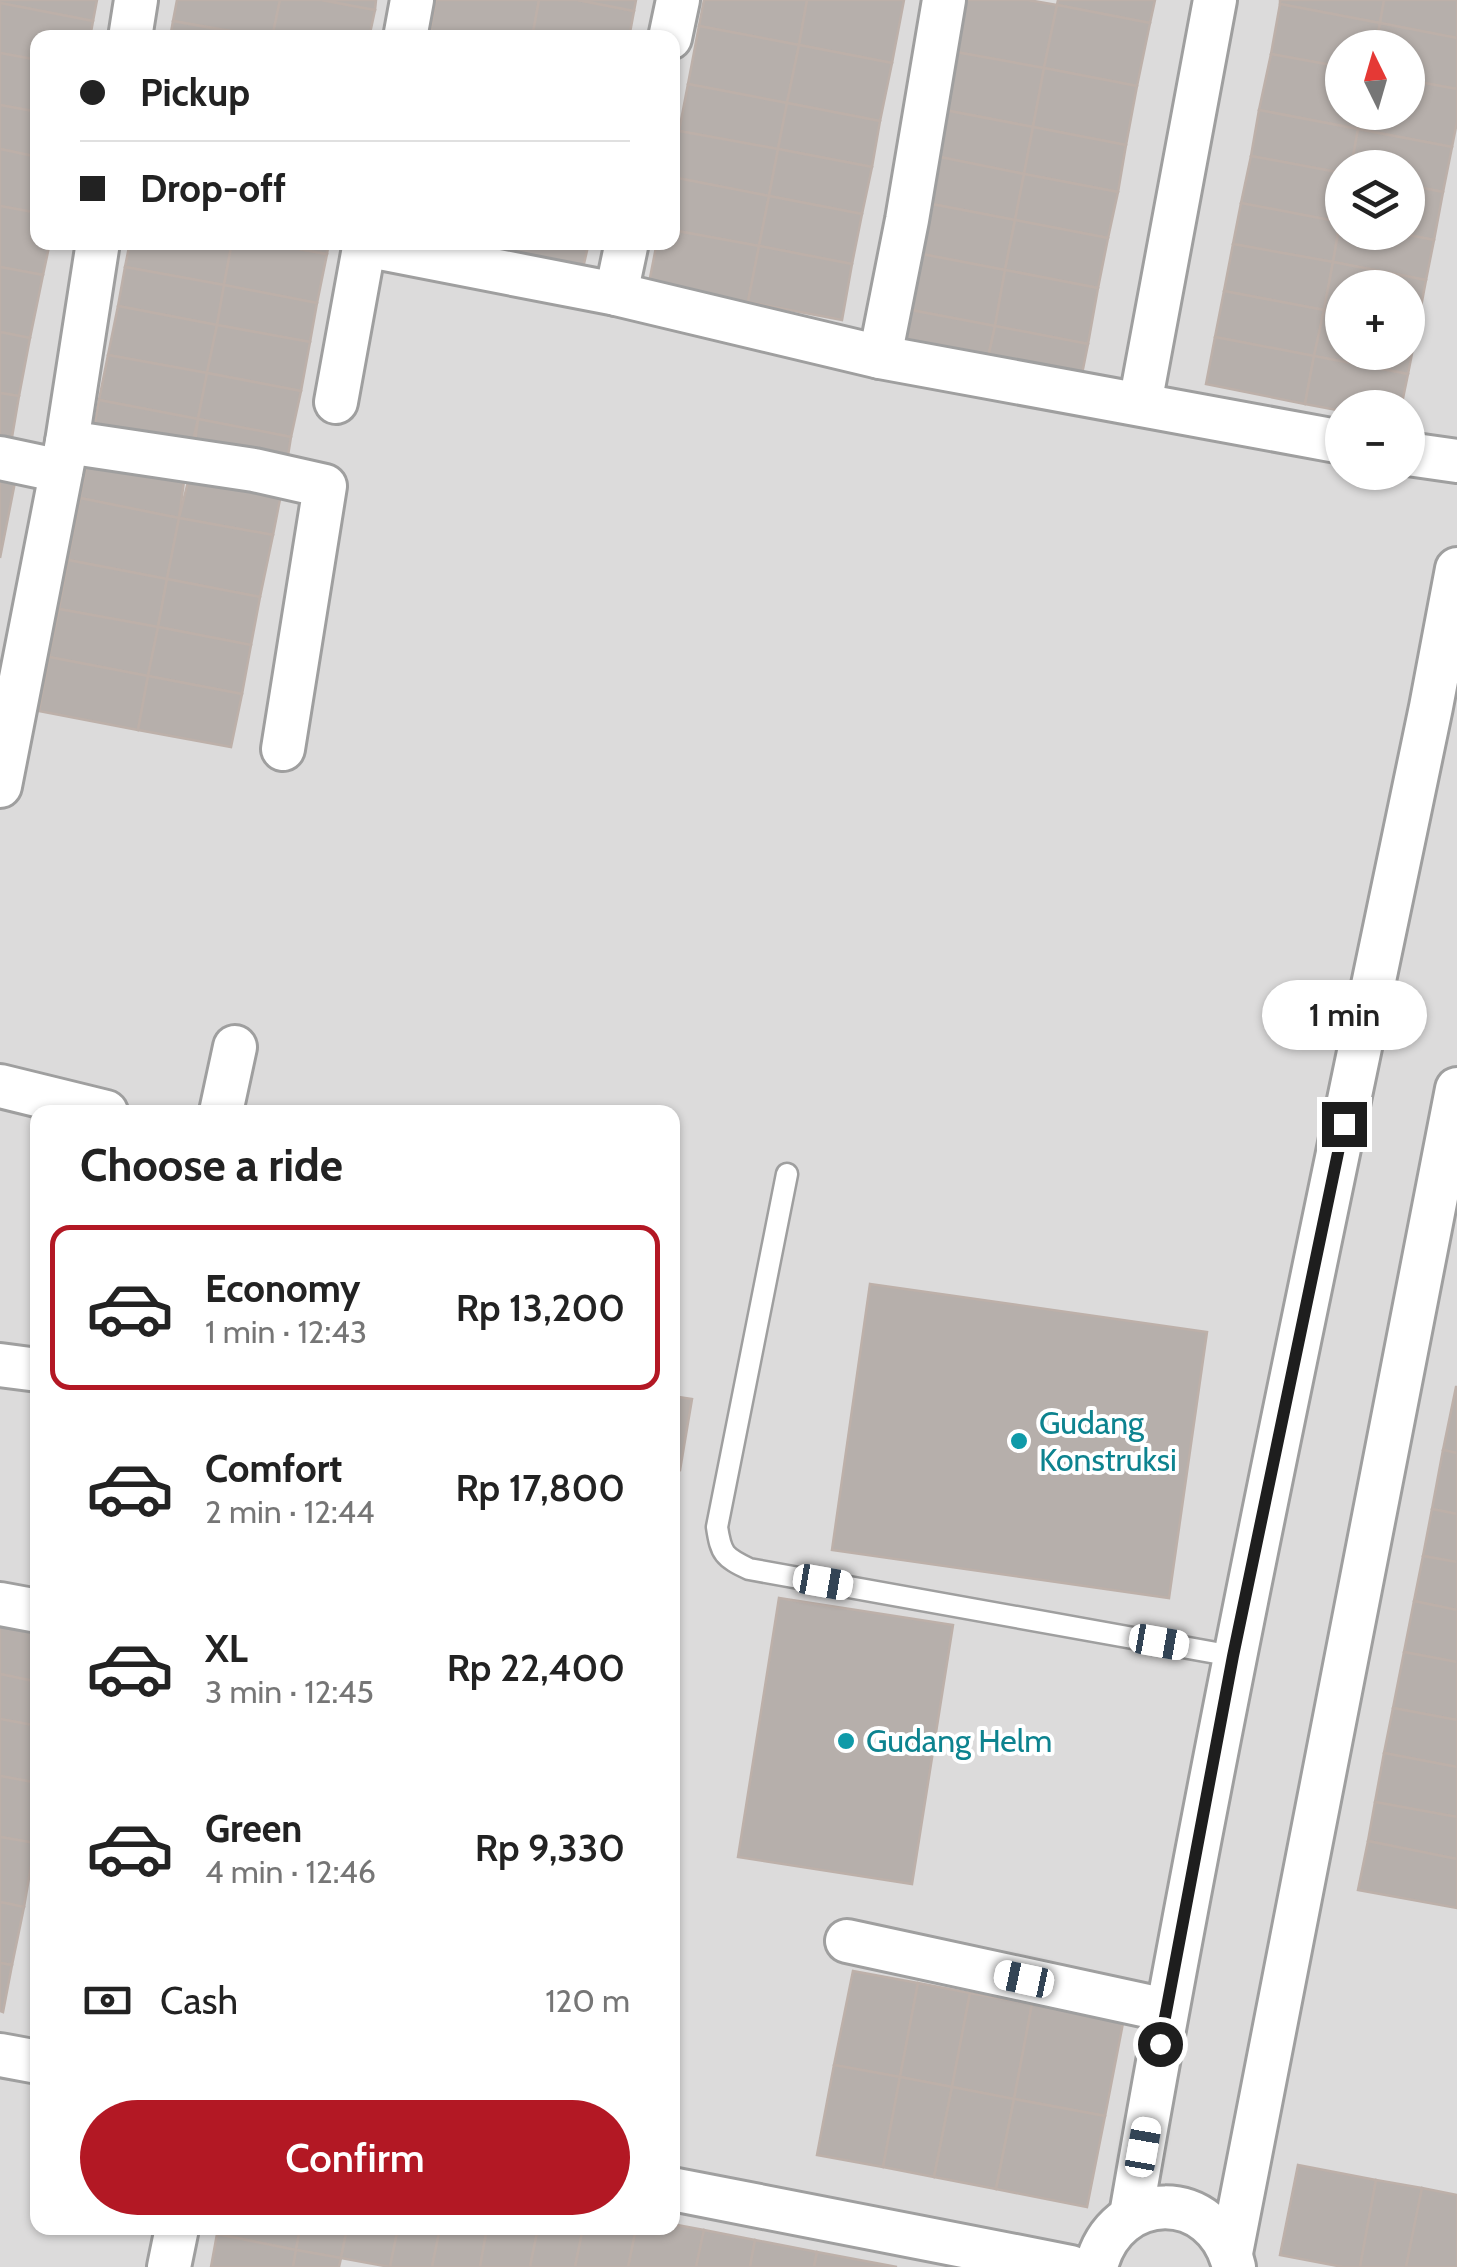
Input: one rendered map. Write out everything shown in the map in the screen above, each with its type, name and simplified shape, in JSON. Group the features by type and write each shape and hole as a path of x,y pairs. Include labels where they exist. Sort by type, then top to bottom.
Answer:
{"street":[{"path":"131,30 136,0"},
{"path":"406,30 412,0"},
{"path":"672,30 678,0"},
{"path":"880,357 944,0"},
{"path":"1140,404 1214,0"},
{"path":"0,786 64,456 97,250"},
{"path":"336,402 364,250"},
{"path":"395,250 616,294 880,357 1325,439"},
{"path":"616,294 625,250"},
{"path":"0,458 64,456 254,470 325,486 284,750"},
{"path":"1425,456 1457,461"},
{"path":"1131,2215 1233,1656 1444,710 1457,569"},
{"path":"223,1105 235,1047"},
{"path":"0,1086 77,1105"},
{"path":"1232,2260 1457,1090"},
{"path":"0,1364 30,1369"},
{"path":"0,1604 30,1610"},
{"path":"847,1941 1166,2010"},
{"path":"0,2055 30,2061"},
{"path":"680,2191 1071,2267"},
{"path":"1096,2267 1100,2250 1112,2230 1131,2215 1170,2206 1207,2220 1221,2236 1232,2260"},
{"path":"169,2267 175,2235"}],"lane":[{"path":"787,1174 717,1526 727,1558 748,1569 1233,1656"}],"shaded area":[{"path":"0,0 1457,0 1457,2267 0,2267"}],"building":[{"path":"0,0 97,0 93,21"},
{"path":"177,0 280,0 274,30 225,30 173,21"},
{"path":"280,0 322,0 375,10 371,30 274,30"},
{"path":"322,0 376,0 375,10"},
{"path":"436,0 539,0 533,30 430,30"},
{"path":"539,0 578,0 634,11 630,30 533,30"},
{"path":"578,0 636,0 634,11"},
{"path":"704,0 807,0 799,45 699,26"},
{"path":"807,0 904,0 892,63 799,45"},
{"path":"955,0 1028,0 1057,5 1044,68 945,50"},
{"path":"1058,0 1155,0 1150,23 1057,5"},
{"path":"1280,0 1384,0 1380,23 1280,4"},
{"path":"1384,0 1457,0 1457,38 1380,23"},
{"path":"0,3 93,21 91,30 30,30 30,59 0,53"},
{"path":"1280,4 1380,23 1379,30 1325,30 1325,64 1271,54"},
{"path":"1057,5 1150,23 1137,86 1044,68"},
{"path":"173,21 221,30 171,30"},
{"path":"1380,23 1416,30 1379,30"},
{"path":"699,26 799,45 787,103 688,84"},
{"path":"1425,32 1457,38 1457,89 1425,83"},
{"path":"799,45 892,63 880,121 787,103"},
{"path":"945,50 1044,68 1033,127 934,108"},
{"path":"0,53 30,59 30,111 0,105"},
{"path":"1271,54 1325,64 1325,123 1259,110"},
{"path":"1044,68 1137,86 1126,145 1033,127"},
{"path":"1425,83 1457,89 1452,147 1363,130 1425,130"},
{"path":"688,84 787,103 778,149 680,131"},
{"path":"787,103 880,121 872,167 778,149"},
{"path":"0,105 30,111 30,155 0,149"},
{"path":"934,108 1033,127 1024,174 925,154"},
{"path":"1259,110 1325,123 1325,130 1358,130 1354,150 1325,150 1325,170 1251,156"},
{"path":"1033,127 1126,145 1118,192 1024,174"},
{"path":"1358,130 1452,147 1443,192 1425,188 1425,150 1354,150"},
{"path":"680,131 778,149 769,196 680,179"},
{"path":"0,149 30,155 30,212 0,206"},
{"path":"778,149 872,167 862,214 769,196"},
{"path":"925,154 1024,174 1015,220 916,201"},
{"path":"1251,156 1325,170 1325,219 1241,203"},
{"path":"1024,174 1118,192 1108,238 1015,220"},
{"path":"680,179 769,196 759,246 680,231"},
{"path":"1425,188 1443,192 1434,240 1425,238"},
{"path":"769,196 862,214 852,264 759,246"},
{"path":"916,201 1015,220 1005,270 906,251"},
{"path":"1241,203 1325,219 1325,250 1335,250 1333,262 1233,244"},
{"path":"0,206 30,212 30,250 48,250 43,275 0,267"},
{"path":"1015,220 1108,238 1098,288 1005,270"},
{"path":"680,231 759,246 748,302 649,283 655,250 680,250"},
{"path":"1425,238 1434,240 1426,280 1425,270 1374,270 1333,262 1335,250 1425,250"},
{"path":"1233,244 1333,262 1332,270 1325,270 1324,310 1224,291"},
{"path":"759,246 852,264 842,320 748,302"},
{"path":"128,250 231,250 224,285 125,267"},
{"path":"231,250 305,250 327,254 317,303 224,285"},
{"path":"490,250 587,250 583,268"},
{"path":"906,251 1005,270 995,326 895,307"},
{"path":"1333,262 1374,270 1332,270"},
{"path":"0,267 43,275 30,338 0,332"},
{"path":"125,267 224,285 217,325 118,306"},
{"path":"1005,270 1098,288 1088,344 995,326"},
{"path":"224,285 317,303 310,342 217,325"},
{"path":"1224,291 1324,310 1314,356 1215,337"},
{"path":"118,306 217,325 207,373 108,355"},
{"path":"895,307 995,326 985,371 886,353"},
{"path":"1324,310 1325,310 1325,358 1314,356"},
{"path":"217,325 310,342 301,391 207,373"},
{"path":"995,326 1088,344 1079,389 985,371"},
{"path":"0,332 30,338 19,396 0,393"},
{"path":"1215,337 1314,356 1305,404 1206,384"},
{"path":"108,355 207,373 198,419 99,400"},
{"path":"1314,356 1325,358 1325,370 1408,374 1405,390 1325,390 1325,408 1305,404"},
{"path":"207,373 301,391 291,437 198,419"},
{"path":"0,393 19,396 11,443 0,441"},
{"path":"99,400 198,419 189,457 92,439"},
{"path":"198,419 291,437 285,474 193,458"},
{"path":"90,447 185,474 179,518 80,498"},
{"path":"0,463 18,467 0,558"},
{"path":"191,470 283,484 273,535 179,518"},
{"path":"80,498 179,518 167,579 68,560"},
{"path":"179,518 273,535 260,597 167,579"},
{"path":"68,560 167,579 158,627 59,609"},
{"path":"167,579 260,597 251,645 158,627"},
{"path":"59,609 158,627 148,676 49,657"},
{"path":"158,627 251,645 242,694 148,676"},
{"path":"49,657 148,676 138,730 39,711"},
{"path":"148,676 242,694 231,747 138,730"},
{"name":"Gudang Konstruksi","path":"870,1284 1207,1332 1169,1598 832,1550"},
{"path":"1457,1387 1457,1453 1443,1450"},
{"path":"680,1397 692,1399 680,1470"},
{"path":"1443,1450 1457,1453 1457,1514 1432,1509"},
{"path":"1432,1509 1457,1514 1457,1562 1423,1556"},
{"path":"1423,1556 1457,1562 1457,1610 1414,1601"},
{"name":"Gudang Helm","path":"779,1598 953,1625 912,1884 738,1857"},
{"path":"1414,1601 1457,1610 1457,1662 1404,1652"},
{"path":"0,1623 30,1629 30,1680 0,1674"},
{"path":"1404,1652 1457,1662 1457,1720 1393,1708"},
{"path":"0,1674 30,1680 30,1725 0,1719"},
{"path":"1393,1708 1457,1720 1457,1767 1384,1753"},
{"path":"0,1719 30,1725 30,1782 0,1776"},
{"path":"1384,1753 1457,1767 1457,1817 1375,1802"},
{"path":"0,1776 30,1782 30,1842 0,1837"},
{"path":"1375,1802 1457,1817 1457,1859 1368,1841"},
{"path":"0,1837 30,1842 24,1907 0,1902"},
{"path":"1368,1841 1457,1859 1457,1908 1358,1890"},
{"path":"0,1902 24,1907 12,1965 0,1963"},
{"path":"0,1963 12,1965 3,2012 0,2011"},
{"path":"853,1971 918,1983 900,2077 834,2065"},
{"path":"918,1983 970,1993 952,2087 900,2077"},
{"path":"970,1993 1032,2004 1014,2099 952,2087"},
{"path":"1032,2004 1123,2023 1105,2116 1014,2099"},
{"path":"834,2065 900,2077 883,2167 817,2155"},
{"path":"900,2077 952,2087 934,2177 883,2167"},
{"path":"952,2087 1014,2099 996,2189 934,2177"},
{"path":"1014,2099 1105,2116 1087,2207 996,2189"},
{"path":"1298,2165 1376,2180 1360,2267 1280,2255"},
{"path":"1376,2180 1422,2188 1406,2267 1360,2267"},
{"path":"1422,2188 1457,2195 1457,2267 1406,2267"},
{"path":"680,2226 704,2230 696,2267 628,2267 635,2235 680,2235"},
{"path":"704,2230 755,2240 750,2267 696,2267"},
{"path":"217,2235 296,2250 293,2267 211,2267"},
{"path":"222,2235 299,2235 296,2250"},
{"path":"299,2235 346,2235 341,2258 296,2250"},
{"path":"346,2235 397,2235 390,2267 341,2258"},
{"path":"397,2235 439,2235 432,2267 390,2267"},
{"path":"439,2235 486,2235 480,2267 432,2267"},
{"path":"486,2235 537,2235 530,2267 480,2267"},
{"path":"537,2235 582,2235 575,2267 530,2267"},
{"path":"582,2235 635,2235 628,2267 575,2267"},
{"path":"755,2240 817,2252 814,2267 750,2267"},
{"path":"296,2250 341,2258 339,2267 293,2267"},
{"path":"817,2252 897,2267 814,2267"}],"place":[{"name":"Gudang Konstruksi","path":"1019,1441"},
{"name":"Gudang Helm","path":"846,1741"}],"route":[{"path":"1160,2044 1233,1656 1344,1124"}]}
